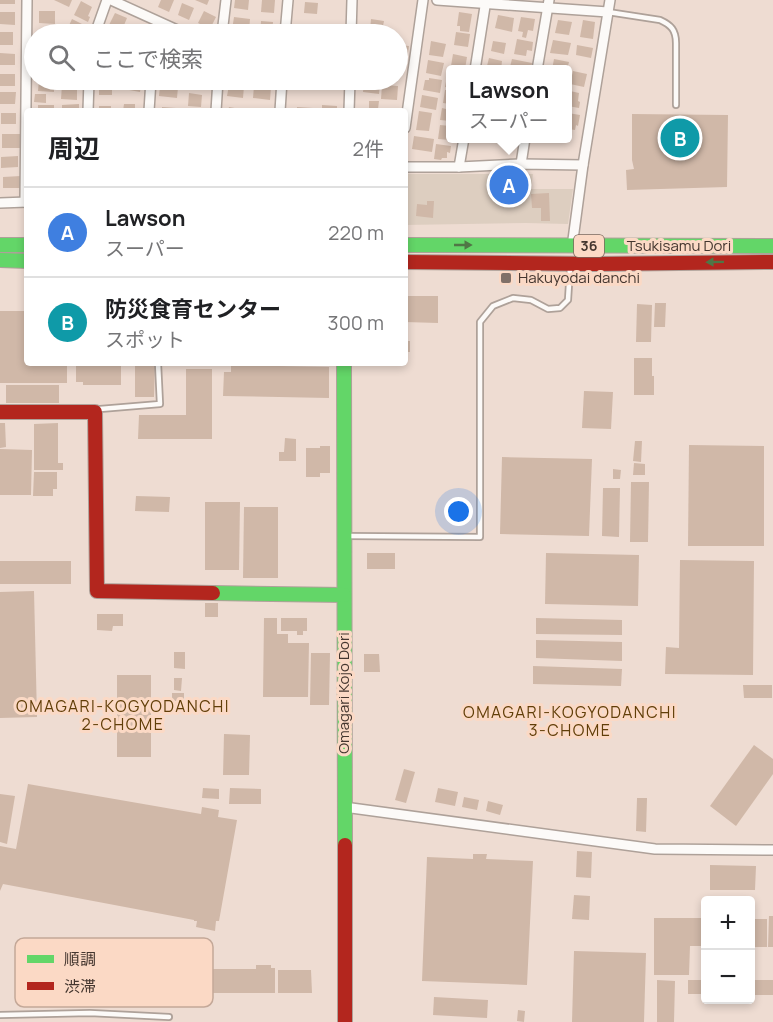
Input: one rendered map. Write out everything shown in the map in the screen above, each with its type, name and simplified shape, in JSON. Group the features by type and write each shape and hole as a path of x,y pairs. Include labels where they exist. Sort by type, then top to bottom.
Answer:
{"main road":[{"path":"0,244 24,245"},
{"name":"Tsukisamu Dori","path":"408,245 773,246"},
{"path":"0,260 24,261"},
{"name":"Tsukisamu Dori","path":"408,262 773,262"},
{"name":"Omagari Kojo Dori","path":"344,366 345,1022"},
{"path":"0,412 95,412 97,591 344,595"}],"street":[{"path":"27,0 27,24"},
{"path":"99,24 109,0 152,24"},
{"path":"223,24 226,0"},
{"path":"286,24 288,0"},
{"path":"351,24 352,0"},
{"path":"408,108 423,0"},
{"path":"437,0 548,3 608,12"},
{"path":"571,263 583,165 610,0"},
{"path":"476,65 486,2"},
{"path":"538,65 548,3"},
{"path":"26,108 27,90"},
{"path":"88,108 89,90"},
{"path":"149,108 150,90"},
{"path":"216,108 217,90"},
{"path":"280,108 281,90"},
{"path":"349,108 350,90"},
{"path":"459,167 463,143"},
{"path":"521,164 524,143"},
{"path":"408,167 583,165"},
{"path":"0,203 24,202"},
{"path":"344,807 655,849 773,850"}],"lane":[{"path":"608,12 660,20 673,28 676,34 676,105"},
{"path":"344,536 480,537 480,322 493,306 513,298 531,300 548,309 560,308 568,300 571,263"},
{"path":"95,412 99,408 160,404 158,366"},
{"path":"0,1015 90,1013 169,1017"}],"shaded area":[{"path":"408,174 533,174 531,189 573,189 568,224 408,225"}],"building":[{"path":"0,0 15,0 15,4 0,4"},
{"path":"54,0 72,0 69,7"},
{"path":"161,0 174,0 169,12 158,7"},
{"path":"195,0 209,0 207,5"},
{"path":"235,0 249,0 248,10 234,8"},
{"path":"262,0 275,0 274,13 261,12"},
{"path":"81,1 92,7 88,22 74,15"},
{"path":"305,2 318,3 317,14 304,13"},
{"path":"182,3 194,8 189,20 178,15"},
{"path":"39,11 55,11 55,24 39,23"},
{"path":"204,11 216,17 212,24 198,23"},
{"path":"0,12 15,12 15,25 0,24"},
{"path":"459,12 472,14 469,32 460,31 460,26 457,26"},
{"path":"115,13 127,18 124,24 110,24"},
{"path":"498,15 514,18 512,32 495,28"},
{"path":"234,17 250,19 250,24 233,24"},
{"path":"521,17 535,19 533,31 528,30 526,38 522,37 523,32 518,31"},
{"path":"72,19 82,24 70,24"},
{"path":"371,19 384,21 383,24 371,24"},
{"path":"558,20 572,22 569,35 555,33"},
{"path":"583,20 595,22 593,39 580,37"},
{"path":"261,21 273,22 273,24 261,24"},
{"path":"0,32 13,32 13,45 0,45"},
{"path":"456,32 470,34 468,47 454,45"},
{"path":"517,39 533,42 532,51 527,50 526,56 514,54"},
{"path":"553,40 571,43 568,55 550,53"},
{"path":"431,41 446,44 443,57 429,55"},
{"path":"493,41 506,43 504,54 491,51"},
{"path":"577,45 593,48 591,58 576,55"},
{"path":"0,53 15,54 15,65 0,65"},
{"path":"453,54 467,57 466,65 451,65"},
{"path":"489,58 502,61 502,65 487,65"},
{"path":"512,59 532,63 532,65 510,65"},
{"path":"554,59 569,62 568,65 553,65"},
{"path":"428,60 444,63 441,76 426,73"},
{"path":"573,71 587,74 584,87 572,84"},
{"path":"0,74 15,74 15,86 0,86"},
{"path":"429,78 442,80 440,93 423,90 425,80"},
{"path":"54,90 54,92 38,91"},
{"path":"62,90 77,90 77,100 61,99"},
{"path":"99,90 112,90 112,95 99,95"},
{"path":"160,90 178,90 177,98 159,96"},
{"path":"228,90 244,90 243,98 227,96"},
{"path":"254,90 271,90 270,100 253,98"},
{"path":"363,90 379,90 379,94 363,92"},
{"path":"382,90 398,90 397,100 381,99"},
{"path":"445,90 446,90 446,103 443,103"},
{"path":"572,91 579,93 579,108 572,107"},
{"path":"0,92 16,92 15,104 0,104"},
{"path":"189,93 202,95 201,107 188,106"},
{"path":"35,94 46,94 46,103 34,102"},
{"path":"422,95 438,98 436,110 420,107"},
{"path":"369,101 379,101 378,108 369,108"},
{"path":"79,104 79,108 62,108 62,105"},
{"path":"124,104 135,104 135,108 123,108"},
{"path":"38,105 54,105 54,108 38,108"},
{"path":"322,105 337,106 337,108 322,108"},
{"path":"99,106 111,106 111,108 99,108"},
{"path":"442,108 446,109 446,121 440,120"},
{"path":"419,111 432,113 429,131 416,130"},
{"path":"1,113 16,113 16,124 1,124"},
{"path":"572,114 580,115 575,130 572,130"},
{"path":"632,114 728,115 727,187 627,190 626,170 634,169"},
{"path":"440,125 446,126 446,140 438,139"},
{"path":"2,134 20,134 20,148 2,148"},
{"path":"414,136 434,139 432,152 412,149"},
{"path":"436,144 451,146 450,153 447,152 447,158 434,159"},
{"path":"18,156 18,167 1,168 1,157"},
{"path":"21,176 22,188 3,188 3,177"},
{"path":"525,177 526,193 496,194 496,178"},
{"path":"549,193 550,221 541,221 541,208 532,208 531,194"},
{"path":"427,201 434,201 433,218 416,216 417,204 427,205"},
{"path":"408,296 438,296 438,323 408,322"},
{"path":"655,303 666,303 665,327 654,327"},
{"path":"637,304 652,305 651,342 636,342"},
{"path":"0,311 24,311 24,366 67,366 67,383 0,383"},
{"path":"634,358 652,358 654,395 634,395"},
{"path":"76,366 121,366 121,385 83,385 83,382 76,382"},
{"path":"135,366 155,366 154,397 135,397"},
{"path":"231,366 329,367 329,398 223,396 224,372 231,372"},
{"path":"186,369 212,369 212,439 138,439 139,415 186,415"},
{"path":"6,385 59,385 59,403 6,403"},
{"path":"584,391 613,392 611,429 582,428"},
{"path":"0,423 5,423 6,447 0,448"},
{"path":"58,423 58,463 63,463 63,470 34,470 34,424"},
{"path":"285,438 296,439 296,461 279,461 279,452 284,452"},
{"path":"635,441 642,441 641,462 633,461"},
{"path":"689,445 764,446 764,546 688,546"},
{"path":"320,446 330,446 330,473 320,473 320,477 306,477 306,448 320,448"},
{"path":"0,449 32,450 31,495 0,495"},
{"path":"502,457 592,459 589,536 500,534"},
{"path":"634,463 645,464 645,475 633,475"},
{"path":"613,469 621,470 620,479 613,479"},
{"path":"34,472 57,472 57,489 53,489 53,496 33,496"},
{"path":"631,482 649,482 648,542 630,542"},
{"path":"603,488 620,488 619,537 602,536"},
{"path":"136,496 170,497 169,512 135,511"},
{"path":"205,502 240,502 239,570 205,570"},
{"path":"244,507 278,507 278,578 243,578"},
{"path":"367,553 395,553 395,569 367,569"},
{"path":"546,553 639,555 638,606 545,604"},
{"path":"680,560 754,561 753,675 665,674 666,647 679,648"},
{"path":"0,561 71,561 71,584 0,584"},
{"path":"34,591 37,717 0,718 0,592"},
{"path":"205,603 218,603 218,617 205,617"},
{"path":"97,614 123,614 123,626 113,626 112,631 97,630"},
{"path":"264,618 277,618 277,634 288,634 288,643 309,643 308,697 263,697"},
{"path":"281,618 307,618 307,631 303,631 303,635 297,635 297,631 281,631"},
{"path":"536,618 622,620 622,635 536,634"},
{"path":"536,640 622,642 622,661 536,658"},
{"path":"174,652 185,652 185,669 174,668"},
{"path":"311,653 330,653 329,705 310,705"},
{"path":"364,654 379,654 380,672 364,672"},
{"path":"533,666 622,669 621,686 533,684"},
{"path":"117,675 151,675 151,757 117,757"},
{"path":"174,678 182,678 181,691 174,690"},
{"path":"743,685 772,685 772,698 744,698"},
{"path":"172,693 184,693 184,701 172,701"},
{"path":"224,734 250,735 249,775 223,775"},
{"path":"754,745 773,759 773,774 736,826 710,806"},
{"path":"404,769 415,772 406,803 395,800"},
{"path":"28,784 201,814 202,807 219,810 218,817 237,820 219,921 216,921 215,931 196,927 197,921 194,920 3,884 0,891 0,846 16,849"},
{"path":"203,788 219,789 219,799 202,798"},
{"path":"230,788 261,789 261,804 229,804"},
{"path":"438,788 458,792 455,806 435,802"},
{"path":"0,794 15,796 7,844 0,842"},
{"path":"464,797 479,800 477,810 462,807"},
{"path":"637,798 647,798 646,832 636,831"},
{"path":"488,801 503,805 500,815 486,811"},
{"path":"577,851 592,852 591,878 576,877"},
{"path":"473,854 487,854 486,859 533,861 527,985 422,981 427,857 473,859"},
{"path":"710,865 756,866 755,890 710,890"},
{"path":"574,895 590,896 589,920 572,919"},
{"path":"769,916 773,916 773,947 768,947"},
{"path":"654,918 701,918 701,946 690,946 689,975 654,975"},
{"path":"755,919 767,919 767,947 755,947"},
{"path":"574,951 646,953 644,1022 572,1022"},
{"path":"256,965 271,965 271,968 275,968 275,993 213,993 213,969 256,969"},
{"path":"278,970 311,970 312,993 278,993"},
{"path":"657,980 675,981 674,1022 657,1022"},
{"path":"688,980 701,980 701,994 688,994"},
{"path":"755,980 773,980 773,995 755,995"},
{"path":"434,997 488,1000 487,1018 433,1015"},
{"path":"518,1010 525,1011 524,1022 517,1021"}],"traffic: fast":[{"path":"0,245 24,245"},
{"path":"408,245 773,246"},
{"path":"0,260 24,261"},
{"path":"344,366 345,845"},
{"path":"213,593 344,595"}],"traffic: jam":[{"path":"408,262 594,264 773,262"},
{"path":"0,412 95,412 97,591 213,593"},
{"path":"345,845 345,1022"}],"place":[{"name":"防災食育センター","path":"680,138"},
{"name":"Lawson","path":"509,185"},
{"name":"Hakuyodai danchi","path":"506,278"}],"district":[{"name":"OMAGARI-KOGYODANCHI 2-CHOME","path":"123,715"},
{"name":"OMAGARI-KOGYODANCHI 3-CHOME","path":"570,721"}]}
